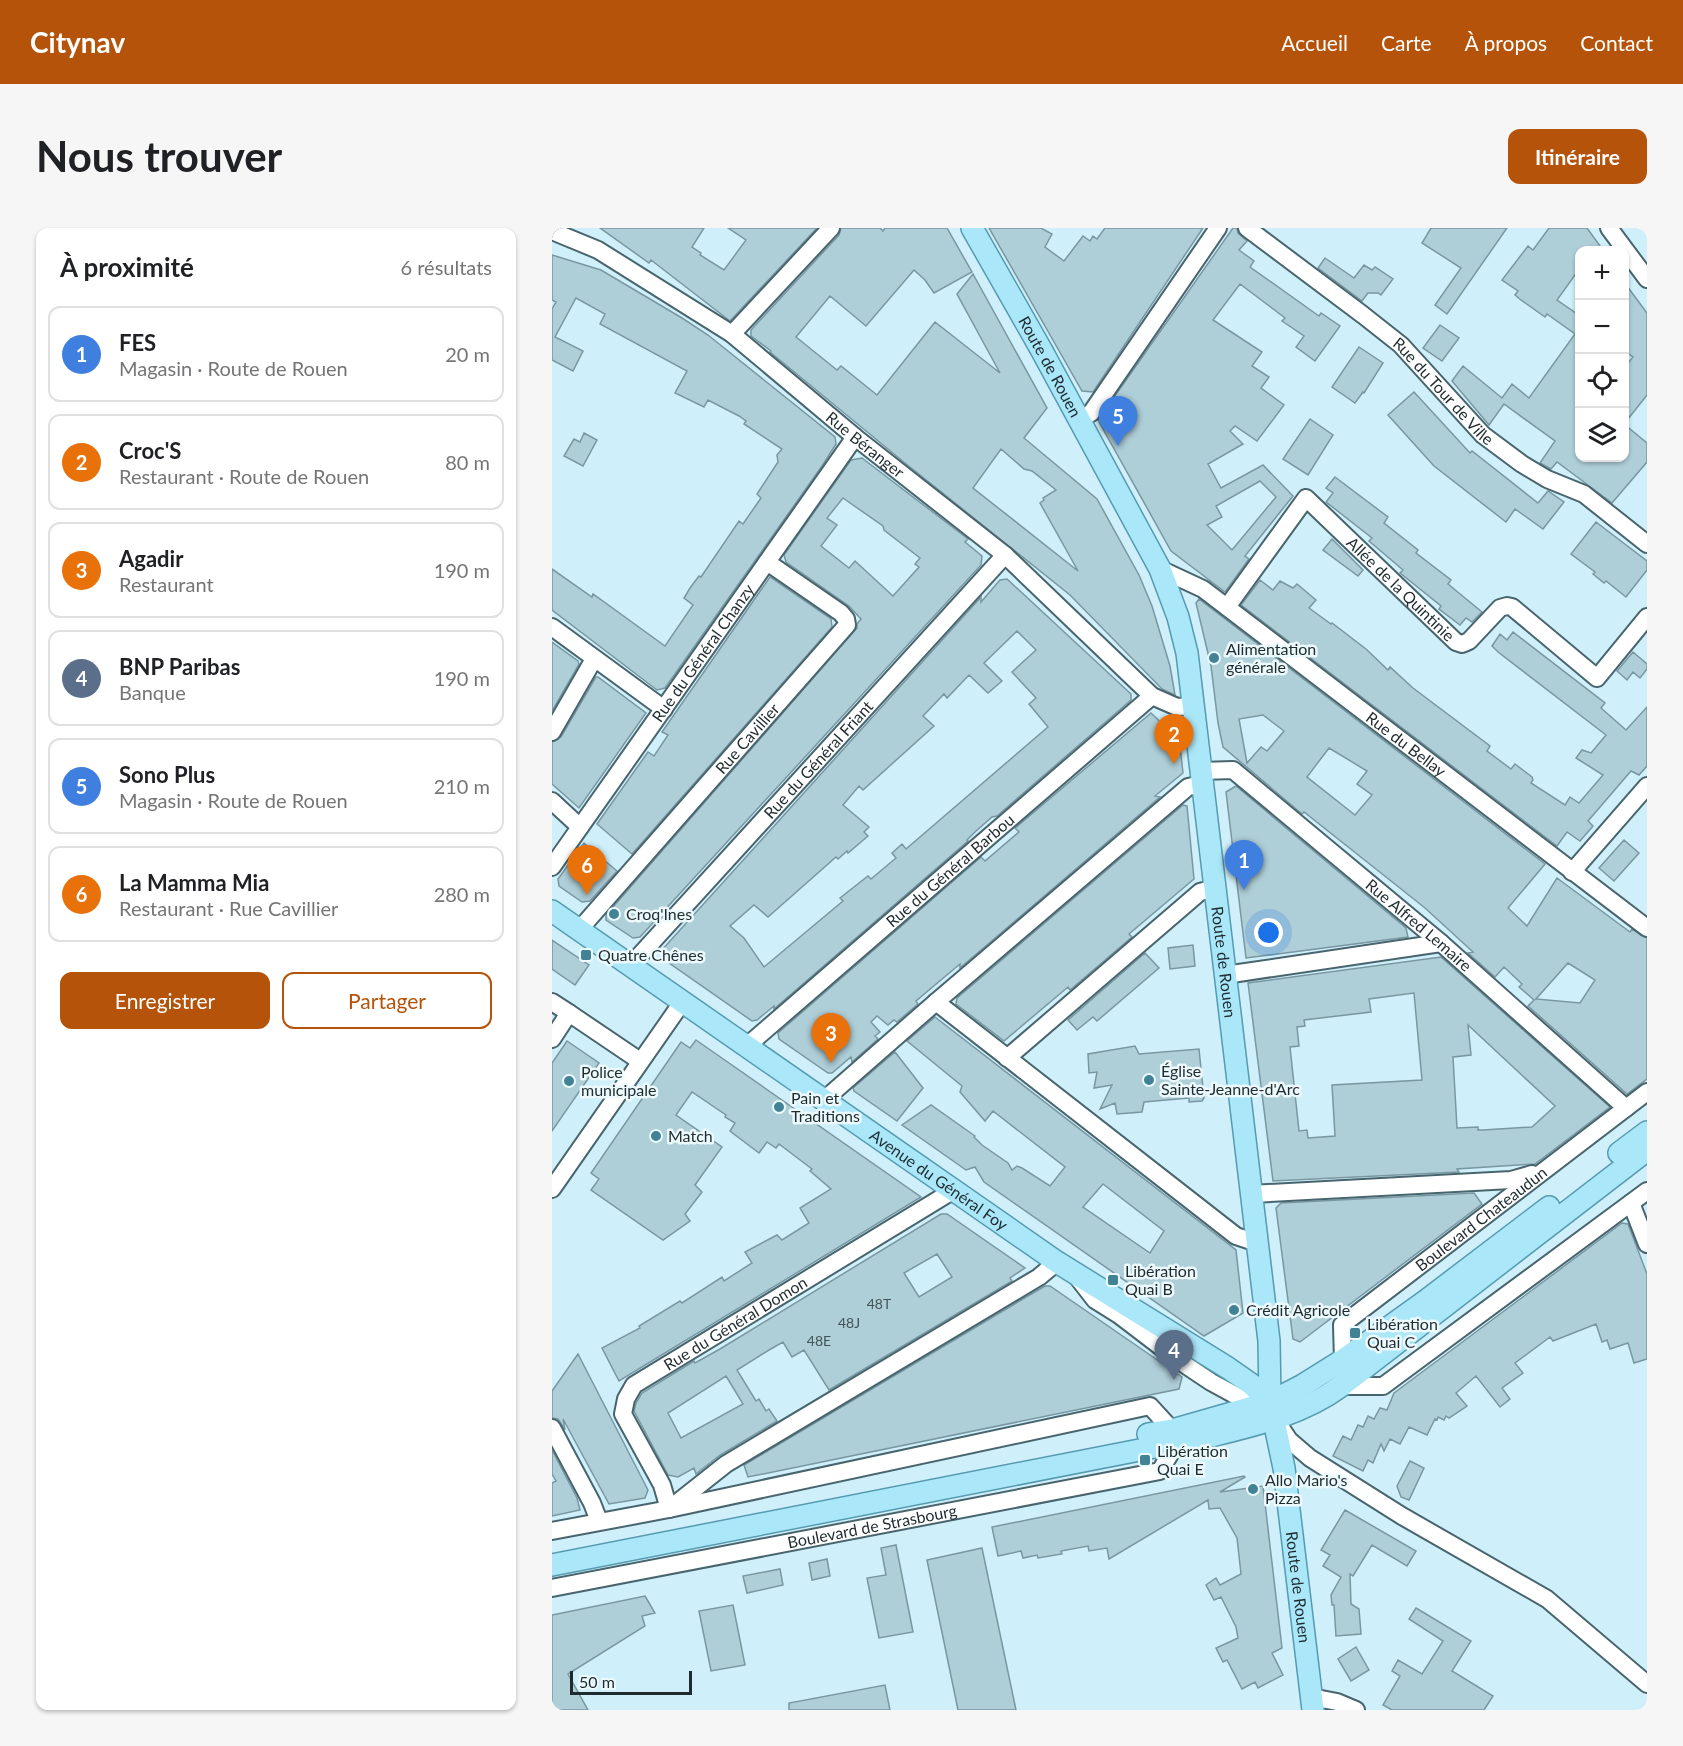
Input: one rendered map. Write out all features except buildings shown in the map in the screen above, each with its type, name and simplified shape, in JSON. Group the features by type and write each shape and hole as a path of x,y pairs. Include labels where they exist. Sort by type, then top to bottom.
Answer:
{"main road":[{"name":"Route de Rouen","path":"972,228 1042,351 1160,569 1178,617 1187,653 1269,1341 1272,1410 1284,1468 1312,1703"},
{"name":"Avenue du Général Foy","path":"552,911 1066,1267 1251,1383 1272,1410"},
{"name":"Boulevard Chateaudun","path":"1272,1410 1303,1385 1343,1360 1424,1302 1647,1132"},
{"path":"1272,1410 1311,1406 1341,1386 1647,1150"},
{"name":"Boulevard de Strasbourg","path":"552,1552 1174,1437 1240,1429 1272,1410"},
{"name":"Boulevard de Strasbourg","path":"552,1565 1174,1437"}],"street":[{"path":"732,334 831,228"},
{"path":"1078,420 1091,413 1218,228"},
{"name":"Rue du Tour de Ville","path":"1247,228 1401,345 1483,435 1522,464 1547,479 1584,494 1647,543"},
{"path":"1609,228 1647,279"},
{"name":"Rue Béranger","path":"552,231 598,250 732,334 855,437 1005,555 1152,696"},
{"name":"Rue du Général Chanzy","path":"552,867 855,437"},
{"name":"Allée de la Quintinie","path":"1227,607 1306,498 1456,642 1462,644 1469,641 1500,608 1512,607 1597,678 1647,617"},
{"name":"Rue du Général Friant","path":"631,965 1005,555"},
{"name":"Rue Cavillier","path":"579,930 847,624 841,613 767,562"},
{"name":"Rue du Bellay","path":"1160,569 1203,589 1647,928"},
{"path":"552,627 594,660 664,709"},
{"path":"552,732 594,660"},
{"path":"1152,696 1178,707 1193,706"},
{"name":"Rue du Général Barbou","path":"748,1045 1152,696"},
{"name":"Rue Alfred Lemaire","path":"1202,778 1233,770 1441,943 1626,1108"},
{"path":"824,1100 1188,787 1202,778"},
{"path":"1572,872 1647,786"},
{"path":"552,801 580,827"},
{"path":"1007,1058 1200,892 1215,888"},
{"path":"1225,975 1441,943"},
{"path":"552,1189 683,1001"},
{"path":"552,1002 640,1061"},
{"path":"936,1002 1236,1236 1257,1243"},
{"path":"552,1039 569,1013"},
{"name":"Boulevard Chateaudun","path":"1343,1360 1342,1324 1647,1092"},
{"path":"1251,1194 1512,1180 1542,1171"},
{"name":"Rue du Général Domon","path":"669,1509 662,1485 623,1414 626,1399 634,1385 954,1190"},
{"path":"1341,1386 1383,1386 1647,1191"},
{"path":"1631,1203 1647,1244"},
{"path":"669,1509 726,1464 1029,1283 1066,1267"},
{"path":"552,1530 669,1509 1150,1406 1174,1437"},
{"path":"1272,1410 1289,1440 1310,1458 1402,1516 1547,1599 1647,1684"},
{"path":"552,1428 592,1503 599,1521"},
{"name":"Boulevard de Strasbourg","path":"552,1588 1160,1471 1174,1437"},
{"path":"1312,1703 1337,1702 1356,1710"}],"place":[{"name":"Sono Plus","path":"1118,446"},
{"name":"Alimentation générale","path":"1214,658"},
{"name":"Croc'S","path":"1174,764"},
{"name":"FES","path":"1244,890"},
{"name":"La Mamma Mia","path":"587,895"},
{"name":"Croq'Ines","path":"614,914"},
{"name":"Quatre Chênes","path":"586,955"},
{"name":"Agadir","path":"831,1063"},
{"name":"Église Sainte-Jeanne-d'Arc","path":"1149,1080"},
{"name":"Police municipale","path":"569,1081"},
{"name":"Pain et Traditions","path":"779,1107"},
{"name":"Match","path":"656,1136"},
{"name":"Libération Quai B","path":"1113,1280"},
{"name":"Crédit Agricole","path":"1234,1310"},
{"name":"Libération Quai C","path":"1355,1333"},
{"name":"BNP Paribas","path":"1174,1380"},
{"name":"Libération Quai E","path":"1145,1460"},
{"name":"Allo Mario's Pizza","path":"1253,1489"}]}
